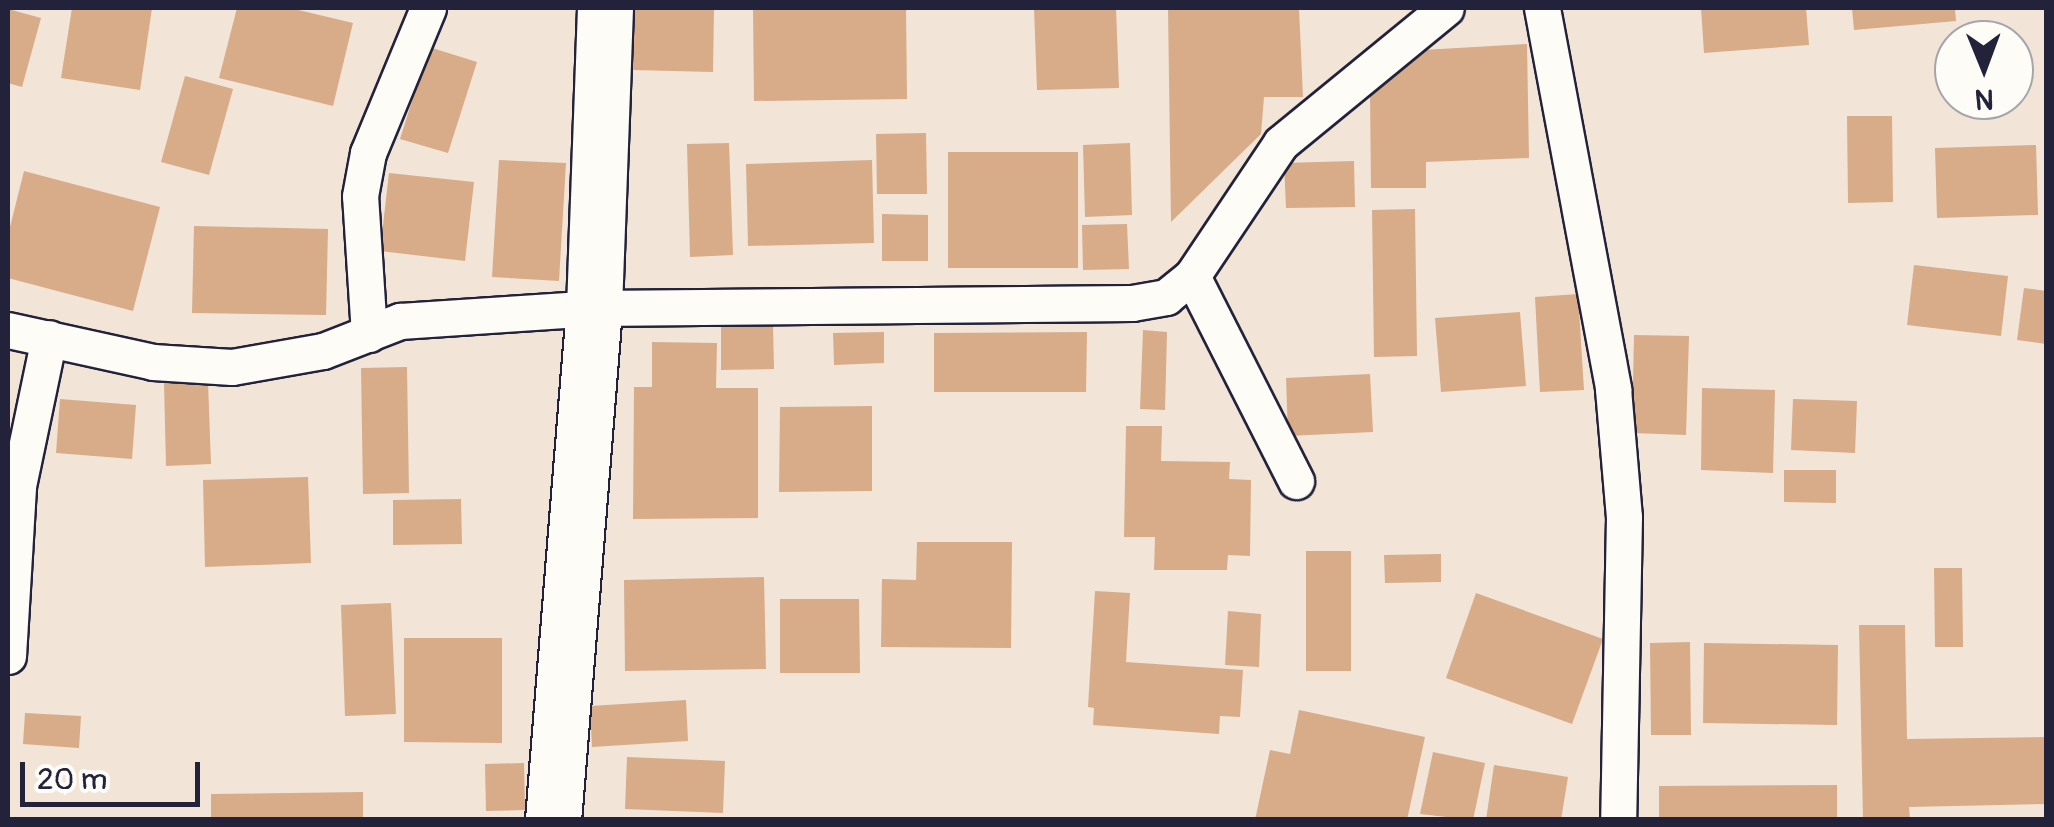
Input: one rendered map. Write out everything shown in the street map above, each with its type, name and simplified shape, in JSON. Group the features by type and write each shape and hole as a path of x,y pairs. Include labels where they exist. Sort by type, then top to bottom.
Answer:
{"street":[{"path":"553,820 594,308 604,8"}],"lane":[{"path":"369,334 360,196 368,153 428,8"},
{"path":"8,330 153,362 232,367 323,352 400,321 594,308 1132,303 1166,297 1192,276 1282,143 1446,8"},
{"path":"1542,8 1613,389 1624,517 1618,820"},
{"path":"1192,276 1296,481"},
{"path":"8,656 18,486 49,338"}],"building":[{"path":"72,8 152,8 140,90 61,78"},
{"path":"237,8 290,8 353,23 333,106 219,78"},
{"path":"634,8 714,8 713,72 633,70"},
{"path":"753,8 906,8 907,99 754,101"},
{"path":"1034,8 1116,8 1119,88 1037,90"},
{"path":"1168,8 1299,8 1303,97 1264,97 1261,134 1171,222"},
{"path":"1701,8 1806,8 1809,45 1704,53"},
{"path":"1852,8 1955,8 1956,20 1854,30"},
{"path":"8,9 41,18 22,87 8,83"},
{"path":"1527,44 1529,158 1426,162 1426,188 1371,188 1370,93 1423,50"},
{"path":"429,47 477,62 448,153 400,139"},
{"path":"185,76 233,89 209,175 161,162"},
{"path":"1847,116 1892,116 1893,202 1848,203"},
{"path":"926,133 927,194 877,194 876,134"},
{"path":"729,143 733,255 690,257 687,144"},
{"path":"1130,143 1132,215 1085,217 1083,145"},
{"path":"2036,145 2038,215 1937,218 1935,148"},
{"path":"948,152 1078,152 1078,268 948,268"},
{"path":"499,160 566,163 559,281 492,277"},
{"path":"872,160 874,243 748,246 746,164"},
{"path":"1354,161 1355,207 1286,208 1284,163"},
{"path":"24,171 160,207 133,311 8,278 8,235"},
{"path":"389,173 474,182 465,261 380,251"},
{"path":"1415,209 1417,356 1374,357 1372,210"},
{"path":"882,214 928,215 928,261 882,261"},
{"path":"1127,224 1129,269 1083,270 1082,225"},
{"path":"194,226 328,229 326,315 192,313"},
{"path":"1914,265 2008,276 2001,336 1907,325"},
{"path":"2024,288 2046,291 2046,344 2017,340"},
{"path":"1578,294 1584,390 1540,392 1535,297"},
{"path":"1520,312 1526,386 1441,392 1435,318"},
{"path":"721,325 773,325 774,369 721,370"},
{"path":"1143,330 1167,332 1165,410 1140,409"},
{"path":"884,332 884,363 834,365 833,333"},
{"path":"1087,332 1086,392 934,392 934,333"},
{"path":"1634,335 1689,336 1686,435 1632,433"},
{"path":"652,342 717,343 716,388 758,388 758,518 633,519 634,387 652,387"},
{"path":"407,367 409,493 363,494 361,368"},
{"path":"1370,374 1373,432 1288,436 1286,378"},
{"path":"208,382 211,464 166,466 164,383"},
{"path":"1702,388 1775,390 1773,473 1701,470"},
{"path":"60,399 136,405 132,459 56,453"},
{"path":"1793,399 1857,401 1855,453 1791,450"},
{"path":"872,406 872,491 779,492 780,407"},
{"path":"1126,426 1162,426 1161,461 1230,462 1229,479 1251,480 1250,556 1228,555 1227,570 1154,570 1155,537 1124,537"},
{"path":"1784,470 1836,470 1836,503 1784,502"},
{"path":"308,477 311,563 205,567 203,480"},
{"path":"461,499 462,544 393,545 393,500"},
{"path":"917,542 1012,542 1011,648 881,647 882,579 916,580"},
{"path":"1306,551 1351,551 1351,671 1306,671"},
{"path":"1441,554 1441,582 1385,583 1384,555"},
{"path":"1934,568 1962,568 1963,647 1935,647"},
{"path":"764,577 766,669 625,671 624,580"},
{"path":"1095,591 1130,593 1126,662 1243,670 1240,717 1220,716 1219,734 1093,725 1094,708 1088,707"},
{"path":"1476,593 1603,639 1572,724 1446,678"},
{"path":"780,599 859,599 860,673 780,673"},
{"path":"391,603 396,714 345,716 341,605"},
{"path":"1228,611 1261,614 1259,667 1225,665"},
{"path":"1859,625 1905,625 1907,739 2046,737 2046,804 1909,807 1910,820 1863,820"},
{"path":"404,638 502,638 502,743 404,742"},
{"path":"1690,642 1691,735 1651,735 1650,643"},
{"path":"1704,643 1838,645 1837,725 1703,723"},
{"path":"686,700 688,741 592,747 590,706"},
{"path":"1299,710 1425,737 1407,820 1255,820 1270,750 1290,754"},
{"path":"25,713 81,716 79,748 23,744"},
{"path":"1433,752 1485,763 1473,820 1420,814"},
{"path":"627,757 725,761 723,813 625,809"},
{"path":"524,763 525,810 486,811 485,764"},
{"path":"1494,765 1568,777 1561,820 1486,820"},
{"path":"1837,785 1837,820 1659,820 1659,786"},
{"path":"363,792 363,820 211,820 211,794"}]}
